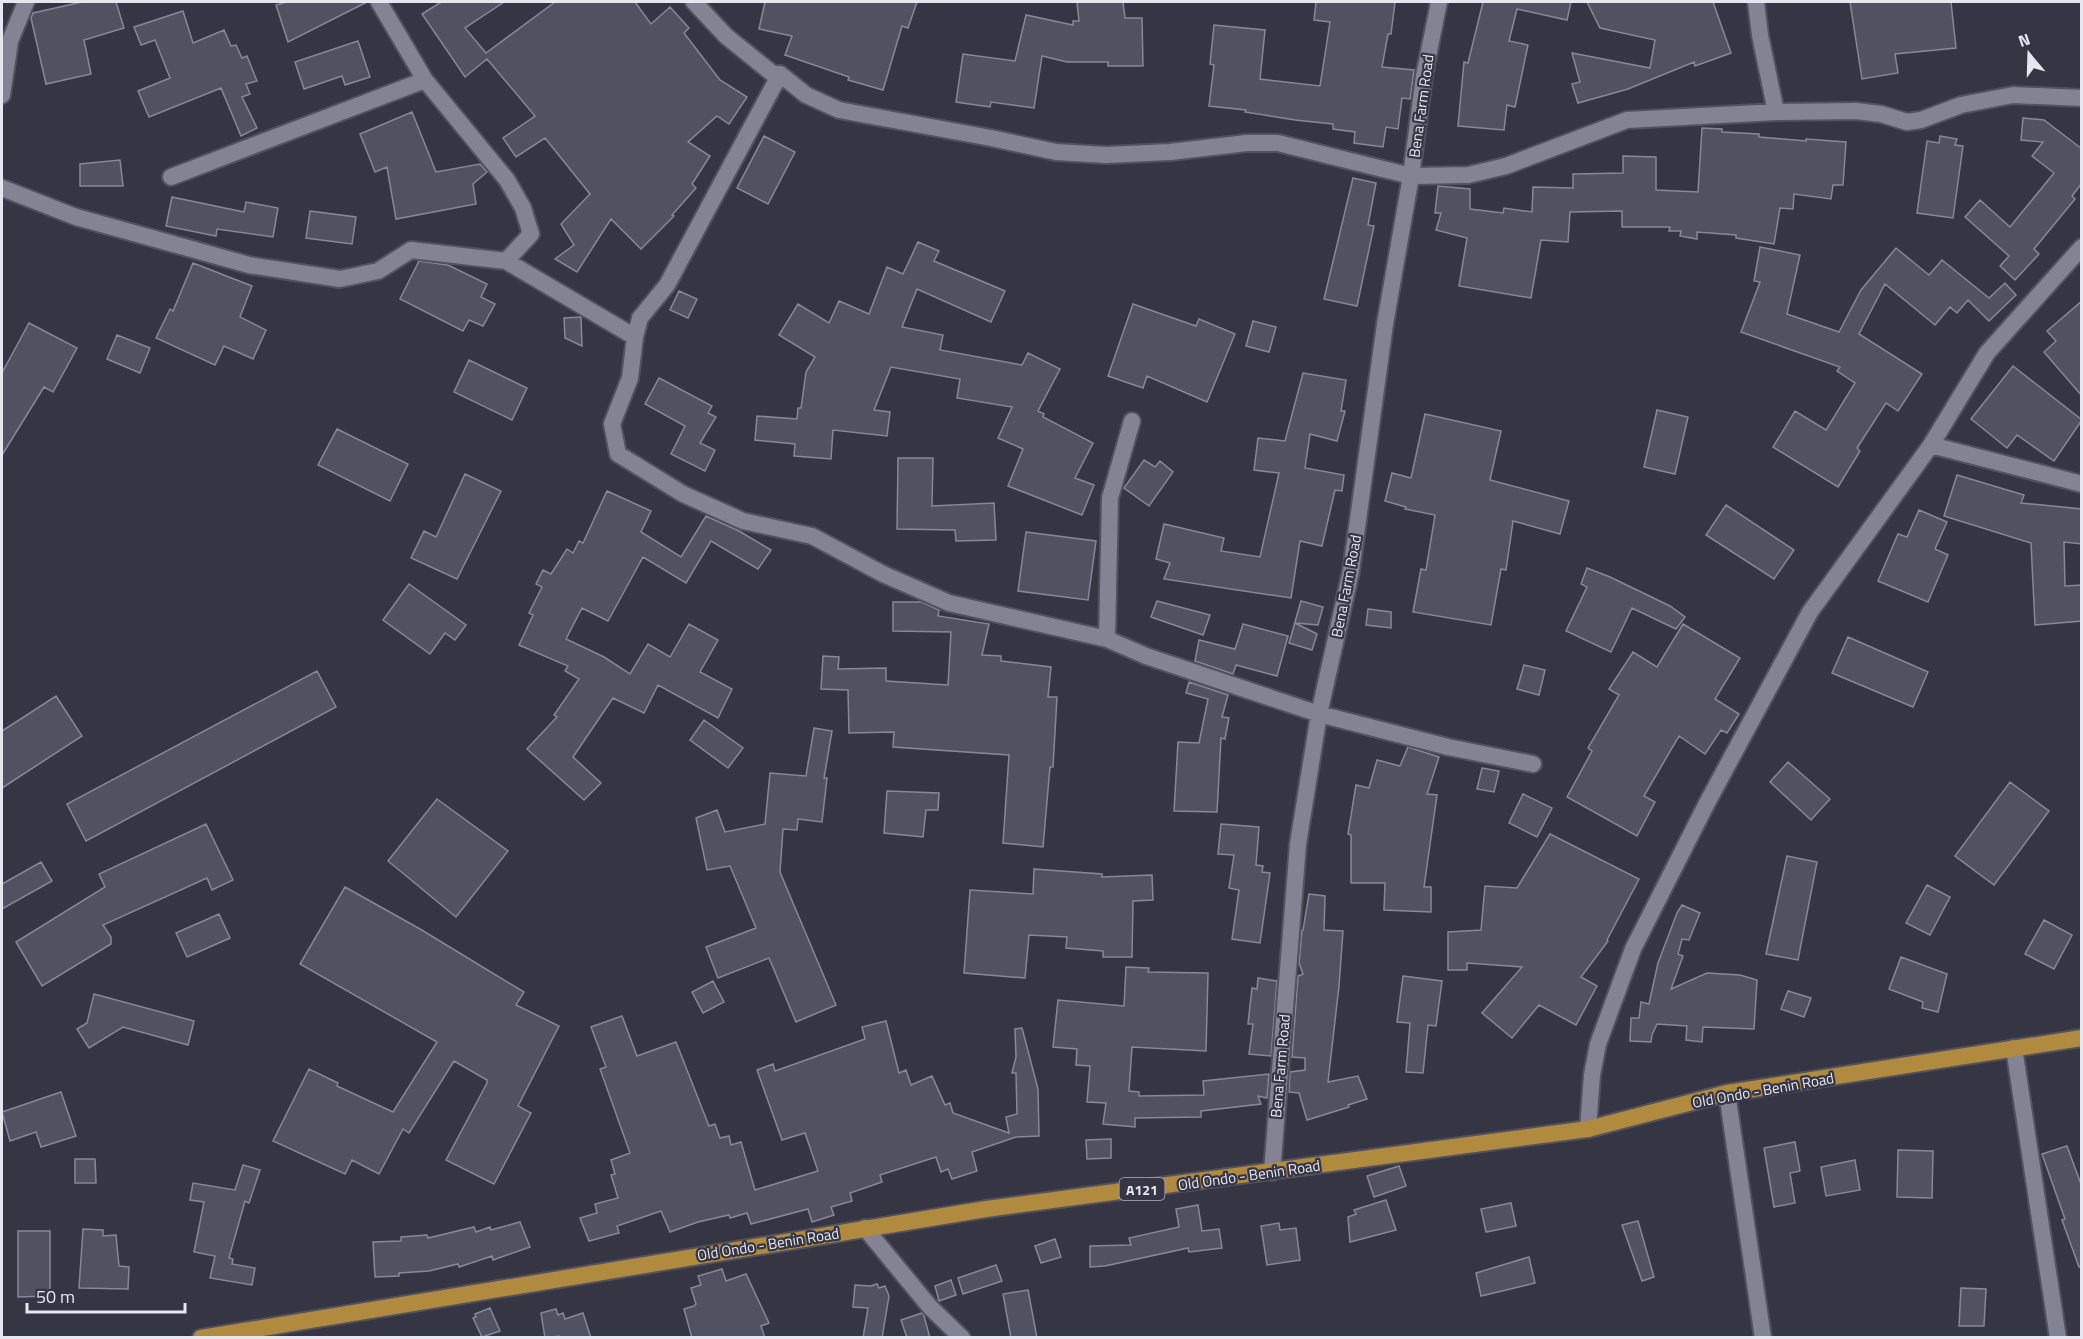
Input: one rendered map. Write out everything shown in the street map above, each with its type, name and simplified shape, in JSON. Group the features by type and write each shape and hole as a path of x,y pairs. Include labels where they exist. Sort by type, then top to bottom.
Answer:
{"main road":[{"name":"Old Ondo - Benin Road","path":"201,1338 986,1209 1588,1130 1727,1093 2082,1038"}],"street":[{"path":"2,95 10,41 26,2"},
{"path":"379,2 425,80 507,180 523,208 531,234 506,261"},
{"path":"694,2 726,36 773,74 780,74 806,95 839,110 1056,152 1116,155 1170,152 1247,143 1278,143 1411,176 1468,175 1506,166 1627,120 1776,112 1856,111 1881,114 1906,122 1921,120 1961,105 2013,95 2082,98"},
{"name":"Bena Farm Road","path":"1272,1172 1298,844 1319,714 1351,571 1384,324 1411,176 1424,76 1439,2"},
{"path":"1756,2 1760,35 1776,112"},
{"path":"780,74 668,285 640,318 635,337 630,378 612,424 618,454 693,499 743,521 812,536 883,574 949,603 1107,639 1146,656 1319,714 1448,747 1533,764"},
{"path":"171,177 425,80"},
{"path":"2,188 76,217 249,265 340,279 378,271 411,250 506,261 635,337"},
{"path":"1588,1130 1592,1074 1598,1044 1633,949 1707,803 1810,612 1931,445 1987,353 2082,247"},
{"path":"1107,639 1110,498 1132,421"},
{"path":"1931,445 2082,484"},
{"path":"2014,1048 2058,1338"},
{"path":"1727,1093 1763,1338"},
{"path":"865,1228 930,1307 962,1338"}],"building":[{"path":"82,2 116,2 124,28 84,40 91,74 46,84 31,18 33,13"},
{"path":"287,2 367,2 288,42 276,5"},
{"path":"441,2 504,2 465,28 486,53 555,2 635,2 651,24 670,7 689,28 684,33 720,80 747,97 729,124 717,116 688,142 710,156 692,184 696,188 672,215 674,216 641,249 611,219 577,272 555,259 574,245 561,224 590,194 545,138 516,157 503,138 535,116 487,59 465,77 422,14"},
{"path":"765,2 917,2 908,28 902,26 883,90 848,80 849,77 785,55 792,36 759,29"},
{"path":"1077,2 1123,2 1125,18 1142,18 1143,66 1108,66 1108,62 1067,62 1042,56 1034,108 991,102 990,107 956,102 963,54 1015,61 1026,15 1073,25 1073,21 1079,21"},
{"path":"1316,2 1395,2 1391,34 1388,34 1382,67 1414,70 1410,99 1402,98 1398,129 1386,127 1383,147 1354,143 1355,132 1333,129 1333,124 1209,106 1214,65 1210,64 1214,25 1265,30 1260,79 1320,86 1330,22 1314,20"},
{"path":"1483,2 1571,2 1567,20 1517,9 1509,41 1528,45 1515,107 1507,105 1504,130 1458,126 1464,62 1468,63"},
{"path":"1587,2 1713,2 1731,53 1695,66 1694,62 1628,89 1578,103 1572,84 1580,82 1572,53 1650,68 1655,40 1600,28"},
{"path":"1850,2 1951,2 1956,48 1895,54 1898,73 1862,79"},
{"path":"183,11 193,43 224,30 231,46 236,45 242,58 247,56 257,81 246,84 250,94 242,97 257,128 241,136 221,88 149,117 138,91 170,78 155,40 141,45 134,27"},
{"path":"358,41 370,77 345,85 342,76 304,89 295,62"},
{"path":"412,112 436,172 480,164 487,172 473,184 476,204 396,219 387,167 375,172 360,134"},
{"path":"2023,118 2044,120 2082,149 2082,183 2072,196 2075,199 2034,249 2039,254 2015,280 2000,266 2009,256 1965,217 1980,200 2010,227 2054,173 2032,156 2043,142 2021,140"},
{"path":"1702,128 1722,129 1722,132 1759,134 1759,137 1846,142 1843,185 1833,185 1831,199 1794,194 1793,209 1780,208 1774,244 1736,238 1736,235 1697,232 1697,239 1680,236 1681,231 1669,231 1670,227 1622,227 1622,211 1570,212 1568,242 1541,240 1531,298 1459,286 1467,238 1436,230 1441,213 1435,213 1438,186 1470,189 1470,209 1503,213 1504,208 1532,212 1533,187 1573,188 1573,174 1623,173 1623,156 1656,157 1656,190 1698,192"},
{"path":"764,136 795,152 768,204 737,188"},
{"path":"1940,136 1957,139 1955,145 1963,146 1953,218 1917,213 1927,141 1939,143"},
{"path":"120,160 123,186 80,186 80,164"},
{"path":"1353,178 1376,183 1368,225 1374,226 1357,306 1324,299"},
{"path":"172,197 244,212 246,202 278,208 273,237 217,229 216,236 166,226"},
{"path":"310,211 356,217 352,244 306,238"},
{"path":"918,242 939,251 934,261 1005,291 991,322 917,289 902,327 943,335 940,350 1022,365 1028,353 1060,369 1038,411 1044,414 1043,417 1093,443 1075,478 1094,485 1082,515 1008,486 1023,449 998,438 1012,407 957,398 960,379 891,367 874,410 890,412 887,436 833,430 831,459 794,456 795,444 755,440 757,416 797,419 798,408 801,408 806,372 815,357 779,335 798,304 829,323 839,301 869,314 887,267 903,274"},
{"path":"1760,247 1800,255 1787,314 1839,332 1861,290 1896,248 1929,275 1942,260 1989,298 2005,283 2016,295 1989,321 1968,300 1957,313 1950,307 1935,325 1885,284 1859,334 1922,374 1898,411 1886,403 1857,448 1860,451 1838,487 1773,447 1795,411 1826,430 1855,383 1837,371 1840,367 1741,332 1760,282 1754,281"},
{"path":"419,261 448,265 487,284 481,297 495,304 483,326 469,320 463,331 400,299"},
{"path":"193,263 252,286 240,317 266,330 253,359 224,346 215,365 156,338 170,309 173,311"},
{"path":"679,291 697,299 688,318 670,310"},
{"path":"2082,301 2082,396 2044,352 2056,341 2047,331"},
{"path":"1133,304 1196,326 1199,319 1235,334 1207,402 1147,376 1143,388 1108,376"},
{"path":"581,317 582,346 565,338 564,318"},
{"path":"1253,321 1276,327 1269,352 1246,346"},
{"path":"29,323 77,348 53,392 44,387 2,455 2,373"},
{"path":"117,335 150,348 140,373 107,359"},
{"path":"469,360 527,388 512,420 454,392"},
{"path":"2013,366 2082,420 2054,461 2017,435 2007,448 1971,419"},
{"path":"1303,373 1346,380 1341,411 1345,411 1337,441 1310,434 1305,468 1344,475 1342,491 1335,490 1322,546 1300,541 1291,598 1164,579 1170,563 1156,559 1164,524 1224,538 1221,551 1260,557 1279,473 1254,470 1258,438 1285,441"},
{"path":"659,378 712,406 708,413 716,417 700,443 715,450 705,471 671,454 685,426 645,404"},
{"path":"1657,410 1688,417 1675,474 1644,467"},
{"path":"1425,414 1501,431 1490,480 1569,501 1560,534 1513,521 1506,570 1501,569 1491,625 1413,612 1421,569 1426,570 1435,515 1405,509 1406,507 1385,501 1392,473 1411,478"},
{"path":"337,429 408,464 390,501 318,465"},
{"path":"898,458 933,458 932,506 994,503 996,540 956,541 955,530 897,529"},
{"path":"1144,460 1155,467 1160,461 1173,472 1149,506 1124,488"},
{"path":"465,474 501,491 457,579 411,558 424,531 436,537"},
{"path":"1957,475 2024,495 2021,503 2082,509 2082,544 2064,542 2065,586 2082,585 2082,621 2035,625 2031,543 1944,516"},
{"path":"607,491 651,511 641,532 681,557 706,516 739,531 771,550 758,569 711,541 686,583 643,557 608,621 582,608 566,639 604,657 630,674 648,644 670,657 689,624 718,640 700,672 732,689 718,718 658,685 644,713 613,698 573,757 601,783 584,800 527,749 557,717 554,715 579,679 565,671 568,666 519,645 533,615 529,613 542,587 536,584 543,570 551,574 567,549 573,553 579,541 583,543"},
{"path":"1726,505 1794,550 1774,579 1706,535"},
{"path":"1919,510 1947,522 1935,549 1948,555 1928,602 1878,581 1898,534 1907,537"},
{"path":"1026,532 1096,541 1088,600 1018,591"},
{"path":"1587,568 1670,606 1685,617 1676,629 1632,608 1611,652 1566,631 1587,587 1581,584"},
{"path":"409,584 466,625 455,640 445,633 430,654 383,620"},
{"path":"1157,601 1210,615 1203,635 1151,617"},
{"path":"1301,601 1323,607 1318,625 1295,623 1317,634 1312,650 1289,643"},
{"path":"893,602 922,602 939,610 938,616 989,624 982,655 1001,656 1001,661 1051,667 1048,697 1057,697 1053,767 1050,767 1043,847 1003,843 1009,755 893,747 894,732 849,733 848,690 821,689 823,656 839,657 838,669 886,668 886,681 948,685 951,632 893,631"},
{"path":"1368,609 1391,612 1391,628 1366,625"},
{"path":"1243,624 1288,636 1277,676 1236,665 1233,674 1195,661 1199,640 1235,649"},
{"path":"1683,624 1740,658 1715,699 1739,714 1727,733 1721,730 1705,754 1679,736 1644,796 1655,802 1637,836 1567,797 1592,751 1588,748 1619,695 1609,689 1633,652 1657,667"},
{"path":"1848,637 1928,672 1913,707 1832,673"},
{"path":"1524,665 1545,670 1539,695 1517,689"},
{"path":"317,671 336,707 86,841 67,804"},
{"path":"1189,682 1228,695 1222,717 1229,718 1225,739 1221,738 1217,812 1174,811 1178,742 1199,743 1208,699 1186,693"},
{"path":"56,696 82,736 2,788 2,731"},
{"path":"704,720 743,748 728,768 690,740"},
{"path":"814,728 832,731 824,778 827,778 822,822 798,819 797,830 783,829 780,872 836,1005 796,1022 769,958 718,978 706,947 756,928 730,866 707,870 696,818 717,810 725,832 765,824 770,773 806,776"},
{"path":"1408,747 1439,757 1427,794 1437,795 1424,887 1431,887 1431,912 1384,910 1385,883 1351,883 1351,835 1348,834 1356,785 1369,788 1377,760 1400,766"},
{"path":"1788,762 1830,799 1811,820 1770,782"},
{"path":"1482,768 1499,771 1494,792 1477,789"},
{"path":"2010,782 2049,811 1994,885 1955,856"},
{"path":"887,791 939,793 938,810 926,810 923,837 884,833"},
{"path":"1523,794 1552,808 1537,837 1509,823"},
{"path":"437,799 508,851 456,917 388,861"},
{"path":"206,824 233,880 212,890 207,878 103,925 111,937 111,944 42,986 16,942 105,887 99,874"},
{"path":"1221,824 1259,827 1256,865 1263,866 1262,872 1270,873 1260,943 1232,939 1239,890 1229,888 1234,855 1218,854"},
{"path":"1550,834 1639,879 1608,941 1581,977 1597,986 1576,1025 1539,1005 1512,1038 1482,1013 1522,967 1467,963 1467,970 1448,970 1448,932 1481,930 1485,886 1517,888"},
{"path":"1787,856 1817,862 1798,960 1766,954"},
{"path":"41,862 52,881 2,909 2,884"},
{"path":"1034,869 1102,874 1102,877 1152,875 1153,900 1133,901 1132,957 1103,957 1103,951 1066,948 1067,937 1029,935 1025,978 964,973 970,890 1033,894"},
{"path":"1927,885 1950,897 1930,935 1906,923"},
{"path":"345,887 524,992 516,1005 559,1026 518,1106 531,1113 494,1184 446,1160 487,1083 487,1080 454,1061 409,1133 403,1129 379,1174 352,1160 345,1174 273,1141 309,1069 338,1083 337,1086 393,1112 437,1042 300,964"},
{"path":"1309,894 1325,896 1324,930 1343,931 1328,1082 1358,1076 1367,1099 1307,1120 1299,1093 1289,1092 1290,1072 1305,1070 1305,1058 1292,1057 1298,976 1303,974 1299,963 1302,930"},
{"path":"1682,905 1700,913 1689,940 1682,939 1678,954 1683,956 1671,989 1707,973 1740,975 1757,980 1754,1029 1703,1027 1702,1042 1686,1040 1687,1026 1657,1024 1651,1042 1630,1041 1631,1018 1639,1018 1641,1002 1649,1004 1658,963"},
{"path":"219,914 230,938 187,957 176,933"},
{"path":"2044,920 2072,935 2054,969 2025,954"},
{"path":"1901,957 1947,974 1938,1012 1922,1008 1923,1002 1889,989"},
{"path":"1126,967 1149,968 1148,972 1208,973 1206,1051 1132,1047 1129,1091 1139,1092 1139,1096 1204,1095 1203,1081 1269,1074 1267,1098 1258,1096 1261,1104 1201,1111 1201,1117 1135,1118 1135,1127 1103,1124 1106,1103 1087,1102 1090,1066 1076,1065 1077,1049 1053,1047 1058,1000 1124,1006"},
{"path":"1403,976 1442,981 1436,1026 1428,1025 1423,1073 1406,1072 1410,1023 1397,1022"},
{"path":"1258,978 1277,981 1271,1056 1249,1054 1253,1024 1248,1024 1252,988 1257,989"},
{"path":"713,981 724,1002 703,1013 692,992"},
{"path":"1788,991 1811,998 1804,1017 1781,1009"},
{"path":"94,994 194,1021 188,1045 123,1027 89,1048 77,1029 87,1023"},
{"path":"622,1016 637,1056 676,1042 709,1126 715,1124 720,1138 729,1136 731,1145 741,1142 755,1190 818,1171 805,1133 782,1140 757,1070 773,1064 775,1071 865,1039 862,1027 886,1021 899,1073 906,1070 911,1085 932,1076 945,1105 950,1103 953,1113 1009,1133 1006,1117 1017,1114 1016,1073 1012,1073 1016,1057 1015,1029 1022,1028 1038,1089 1039,1136 1016,1137 972,1152 977,1171 952,1179 948,1169 941,1172 936,1157 880,1175 882,1182 850,1193 852,1201 831,1207 834,1215 812,1222 808,1209 751,1224 747,1213 730,1218 729,1215 698,1222 670,1232 661,1211 617,1226 619,1233 589,1241 580,1218 597,1213 595,1204 618,1198 611,1175 615,1174 611,1160 630,1153 600,1069 606,1067 591,1027"},
{"path":"61,1092 76,1136 41,1147 36,1132 10,1141 2,1112"},
{"path":"1111,1139 1111,1158 1087,1159 1086,1140"},
{"path":"1795,1142 1800,1171 1790,1173 1795,1203 1774,1207 1764,1148"},
{"path":"2067,1146 2082,1187 2082,1266 2079,1267 2042,1154"},
{"path":"1898,1150 1933,1151 1932,1198 1897,1197"},
{"path":"75,1159 95,1159 96,1183 75,1183"},
{"path":"1855,1160 1860,1190 1826,1196 1821,1167"},
{"path":"243,1165 260,1170 249,1203 245,1201 229,1258 233,1259 232,1264 255,1268 252,1285 210,1278 215,1256 194,1252 204,1202 190,1200 193,1183 235,1190"},
{"path":"1399,1166 1406,1186 1374,1197 1367,1176"},
{"path":"1386,1200 1396,1230 1350,1242 1348,1217 1356,1214 1354,1210"},
{"path":"1511,1203 1516,1226 1486,1232 1481,1209"},
{"path":"1198,1205 1202,1231 1219,1229 1222,1248 1189,1252 1188,1248 1105,1266 1090,1267 1090,1246 1131,1245 1129,1238 1179,1227 1176,1209"},
{"path":"1638,1221 1654,1277 1642,1281 1622,1225"},
{"path":"520,1222 530,1247 493,1260 492,1256 459,1267 458,1264 429,1271 399,1273 399,1276 375,1277 373,1242 401,1241 401,1237 427,1235 428,1238 474,1227 476,1232 490,1227 491,1230"},
{"path":"1279,1223 1280,1230 1296,1228 1300,1260 1267,1265 1261,1226"},
{"path":"83,1229 103,1230 103,1236 116,1235 119,1266 129,1267 128,1289 79,1288"},
{"path":"18,1231 50,1231 50,1296 18,1297"},
{"path":"1055,1239 1061,1257 1041,1263 1035,1246"},
{"path":"1529,1257 1535,1283 1481,1296 1476,1273"},
{"path":"996,1265 1002,1281 963,1294 958,1278"},
{"path":"722,1269 726,1281 746,1274 769,1323 761,1326 765,1338 692,1338 684,1309 696,1304 691,1288 701,1285 698,1276"},
{"path":"951,1280 956,1295 939,1301 935,1286"},
{"path":"877,1284 879,1288 885,1286 889,1296 882,1338 863,1338 868,1308 853,1307 855,1285"},
{"path":"1961,1288 1986,1289 1984,1326 1959,1326"},
{"path":"1028,1290 1037,1338 1011,1338 1003,1294"},
{"path":"490,1308 500,1331 482,1337 473,1318 476,1317 475,1314"},
{"path":"556,1309 558,1315 563,1313 565,1319 583,1313 591,1338 560,1338 559,1336 545,1338 541,1313"},
{"path":"922,1313 930,1338 907,1338 901,1320"}]}
